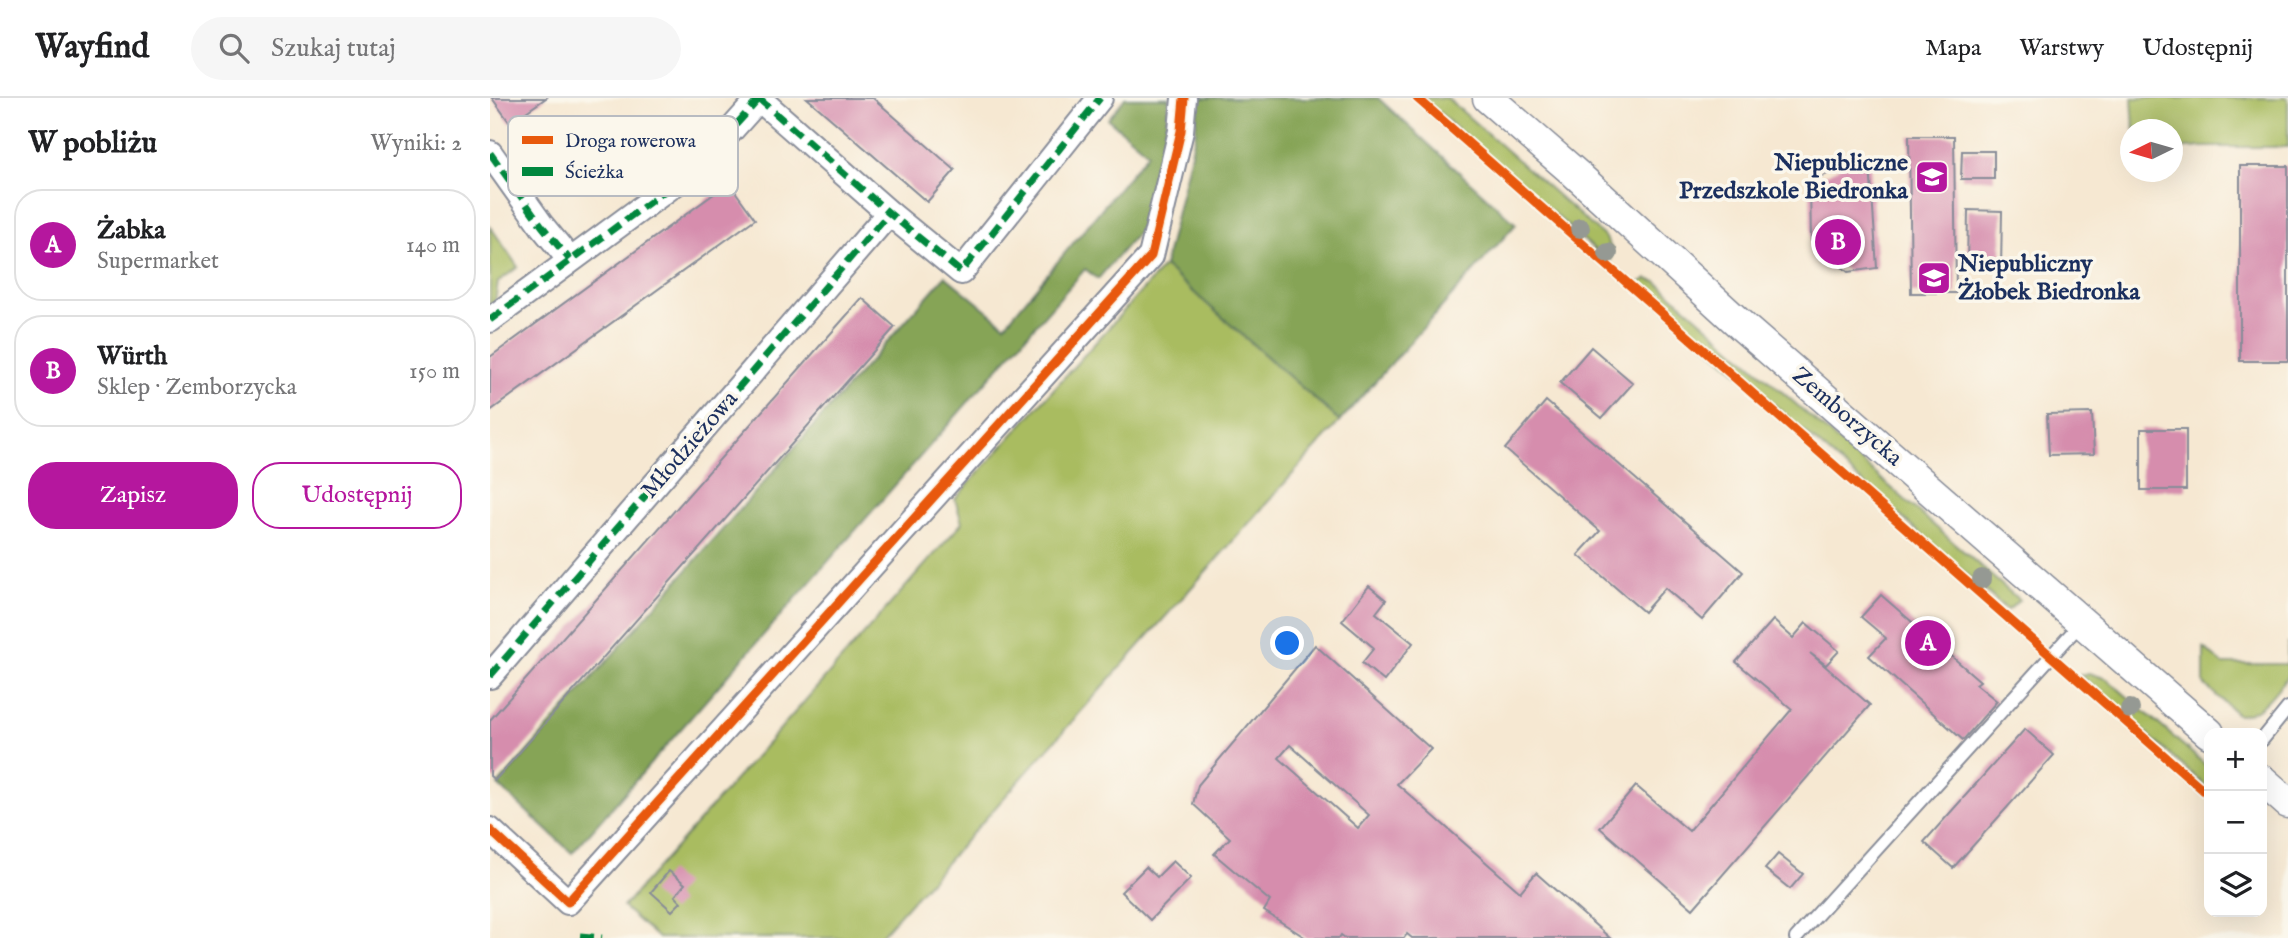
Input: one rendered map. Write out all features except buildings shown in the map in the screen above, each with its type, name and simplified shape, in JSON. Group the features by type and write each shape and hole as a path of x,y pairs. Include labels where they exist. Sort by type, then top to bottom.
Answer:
{"street":[{"path":"738,122 759,98 890,214 961,272 1100,98"},
{"path":"490,830 568,902 1150,256 1181,131 1184,98"},
{"name":"Zemborzycka","path":"1488,98 1576,174 1743,327 2204,729"},
{"path":"490,153 508,178"},
{"path":"521,196 570,260"},
{"path":"490,320 658,196"},
{"name":"Młodzieżowa","path":"490,676 890,214"},
{"path":"2267,784 2288,803"}],"lane":[{"path":"1796,938 2082,621"},
{"path":"2267,734 2288,709"}],"green space":[{"path":"1125,98 1169,98 1165,137 1140,230 1098,279 1085,269 572,853 498,785 945,276 1005,325 1148,153 1108,119"},
{"path":"1198,98 1378,98 1516,224 1340,421 1164,266 1195,136"},
{"path":"1422,98 1447,98 1606,238 1612,250 1610,263"},
{"path":"2132,98 2288,98 2288,147 2183,148 2183,119 2133,119"},
{"path":"490,226 518,267 498,282 495,302 490,306"},
{"path":"1164,266 1340,421 879,938 658,938 623,907 962,523 955,499"},
{"path":"1646,279 1657,282 2019,600 2007,610 1637,284"},
{"path":"2288,643 2288,676 2266,702 2253,711 2238,715 2204,684 2204,648 2223,664 2287,664"},
{"path":"2089,673 2107,679 2204,764 2204,785 2080,675"}],"marked path":[{"path":"758,98 961,272 1100,98"},
{"path":"738,122 759,99"},
{"path":"490,153 508,178"},
{"path":"521,196 570,260"},
{"path":"490,320 658,196"},
{"path":"490,676 889,213"},
{"path":"580,936 602,938"}],"cycle path":[{"path":"490,830 568,902 1151,256 1181,131 1184,98"},
{"path":"1417,98 2204,791"}],"place":[{"name":"Niepubliczne Przedszkole Biedronka","path":"1932,177"},
{"name":"Würth","path":"1838,242"},
{"name":"Niepubliczny Żłobek Biedronka","path":"1934,278"},
{"name":"Żabka","path":"1928,643"}]}
